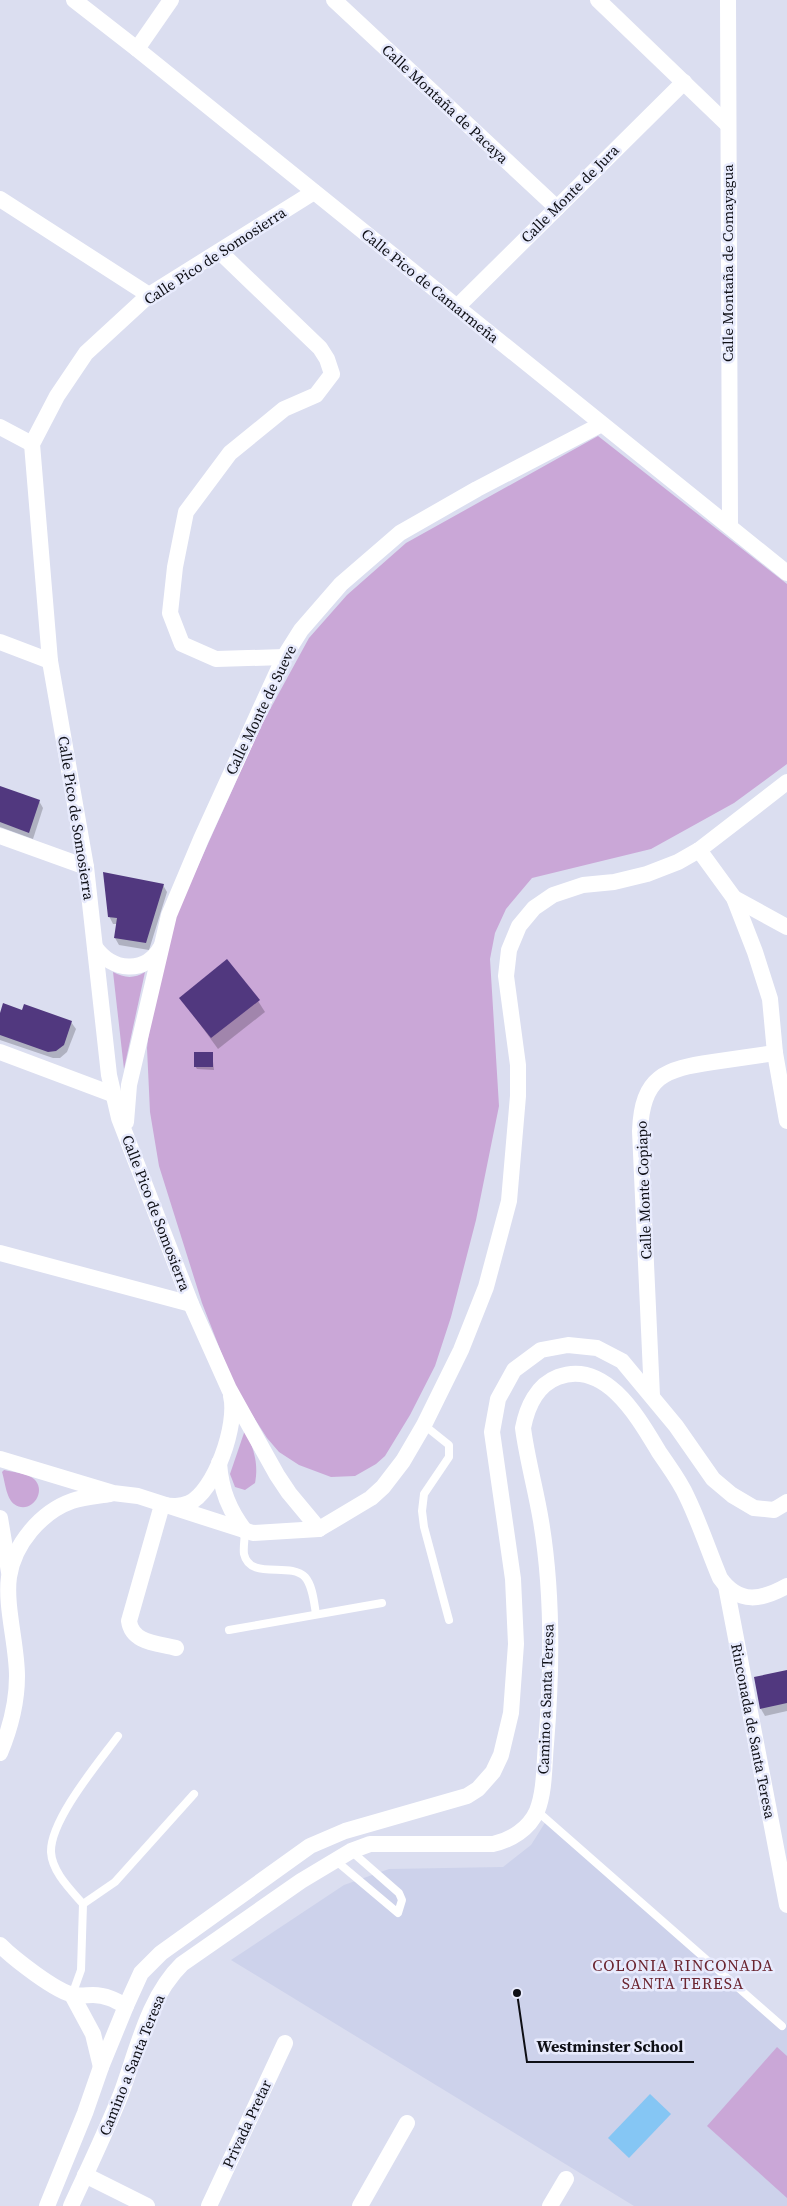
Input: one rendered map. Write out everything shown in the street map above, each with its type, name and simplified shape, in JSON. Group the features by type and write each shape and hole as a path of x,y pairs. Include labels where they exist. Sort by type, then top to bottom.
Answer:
{"street":[{"name":"Calle Pico de Camarmeña","path":"74,0 786,572"},
{"path":"137,49 171,0"},
{"name":"Calle Montaña de Pacaya","path":"334,0 556,208"},
{"path":"598,0 727,124"},
{"name":"Calle Montaña de Comayagua","path":"728,0 730,526"},
{"name":"Calle Monte de Jura","path":"457,307 684,82"},
{"name":"Calle Pico de Somosierra","path":"314,192 149,295 86,353 57,396 32,444 50,661 86,867 112,1094 128,1142 191,1304 229,1389 277,1475 319,1529"},
{"path":"0,199 149,295"},
{"path":"220,252 320,348 327,359 332,374 316,395 284,410 230,453 186,512 175,568 170,613 182,644 216,660 284,656"},
{"name":"Calle Monte de Sueve","path":"128,1142 125,1113 129,1085 169,916 284,656 302,630 341,584 400,533 477,489 600,424"},
{"path":"0,427 32,444"},
{"path":"0,642 50,661"},
{"path":"0,1459 113,1493 138,1496 253,1533 319,1529 360,1506 383,1487 403,1461 424,1425 461,1350 486,1287 508,1201 518,1096 516,1042 506,976 513,938 534,908 553,895 583,885 614,882 647,874 678,862 699,850 787,782"},
{"path":"0,836 86,867"},
{"path":"699,850 734,898 756,952 770,999 775,1053 787,1121"},
{"path":"734,898 787,927"},
{"path":"95,947 113,964 128,967 145,963 158,953 162,946"},
{"path":"0,1052 112,1094"},
{"name":"Calle Monte Copiapo","path":"652,1396 640,1131 640,1120 646,1098 657,1080 674,1069 775,1053"},
{"path":"0,1254 191,1304"},
{"name":"Camino a Santa Teresa","path":"46,2206 86,2113 101,2067 141,1973 161,1953 310,1846 361,1826 467,1796 488,1779 502,1755 511,1713 516,1644 513,1579 492,1432 498,1399 514,1370 541,1350 568,1345 597,1348 622,1361 652,1396 713,1479 732,1495 754,1508 774,1510 787,1502"},
{"name":"Camino a Santa Teresa","path":"71,2206 120,2096 152,2012 174,1972 301,1881 351,1851 370,1844 493,1844 512,1838 522,1831 537,1812 541,1795 548,1709 549,1604 542,1521 523,1428 525,1415 530,1404 544,1385 563,1375 584,1375 603,1383 628,1406 686,1495 720,1578 726,1586"},
{"path":"162,1505 179,1506 196,1499 205,1488 219,1463 232,1426 232,1401 229,1389"},
{"path":"219,1463 225,1499 245,1531"},
{"path":"9,1578 21,1546 30,1532 50,1513 74,1500 113,1493"},
{"path":"162,1505 129,1621 132,1631 139,1638 176,1648"},
{"path":"0,1521 9,1578 17,1678 12,1716 0,1753"},
{"path":"726,1586 734,1593 759,1598 770,1595 787,1586"},
{"name":"Rinconada de Santa Teresa","path":"726,1586 787,1905"},
{"path":"0,1945 11,1956 44,1980 72,1995 96,1995 111,1998 126,2006"},
{"path":"72,1995 93,2034 101,2067"},
{"name":"Privada Pretar","path":"209,2206 285,2043"},
{"path":"360,2206 407,2123"},
{"path":"85,2175 147,2206"},
{"path":"550,2206 566,2179"}],"lane":[{"path":"424,1425 449,1445 449,1457 424,1494 422,1511 424,1527 449,1620"},
{"path":"245,1531 244,1554 248,1563 256,1568 296,1571 305,1577 310,1586 316,1614"},
{"path":"230,1630 382,1603"},
{"path":"72,1995 81,1970 83,1904 59,1875 51,1853 53,1831 86,1779 118,1736"},
{"path":"83,1904 115,1882 194,1794"},
{"path":"537,1812 782,2026"},
{"path":"334,1860 398,1913 402,1907 399,1893 351,1851"}],"shaded area":[{"path":"598,436 787,584 787,764 734,803 651,849 532,878 506,909 495,933 490,959 499,1106 476,1220 451,1317 435,1366 410,1415 385,1456 376,1464 355,1476 331,1477 299,1465 279,1452 267,1438 235,1388 202,1303 159,1166 150,1112 147,1048 151,1012 175,917 262,724 309,638 347,595 406,543"},
{"path":"113,972 129,977 145,972 124,1069"},
{"path":"245,1430 253,1449 256,1462 256,1476 255,1483 245,1490 235,1487 230,1474"},
{"path":"4,1470 24,1474 34,1479 38,1484 38,1496 31,1505 20,1507 11,1501 7,1494 2,1472"},
{"path":"548,1818 787,2025 787,2206 634,2206 231,1960 344,1885 389,1869 503,1867 531,1845"},
{"path":"777,2047 787,2056 787,2198 707,2126"}],"water":[{"path":"650,2094 671,2114 629,2158 608,2138"}],"building":[{"path":"0,786 40,800 29,833 0,822"},
{"path":"103,872 164,884 146,943 114,938 117,918 108,917"},
{"path":"227,959 260,1000 211,1038 179,998"},
{"path":"3,1003 22,1010 24,1004 72,1021 64,1045 56,1051 48,1052 0,1035 0,1013"},
{"path":"194,1052 213,1052 213,1067 194,1067"},
{"path":"787,1670 787,1703 760,1709 754,1677"}],"place":[{"name":"Westminster School","path":"517,1993"}],"district":[{"name":"COLONIA RINCONADA SANTA TERESA","path":"683,1974"}]}
